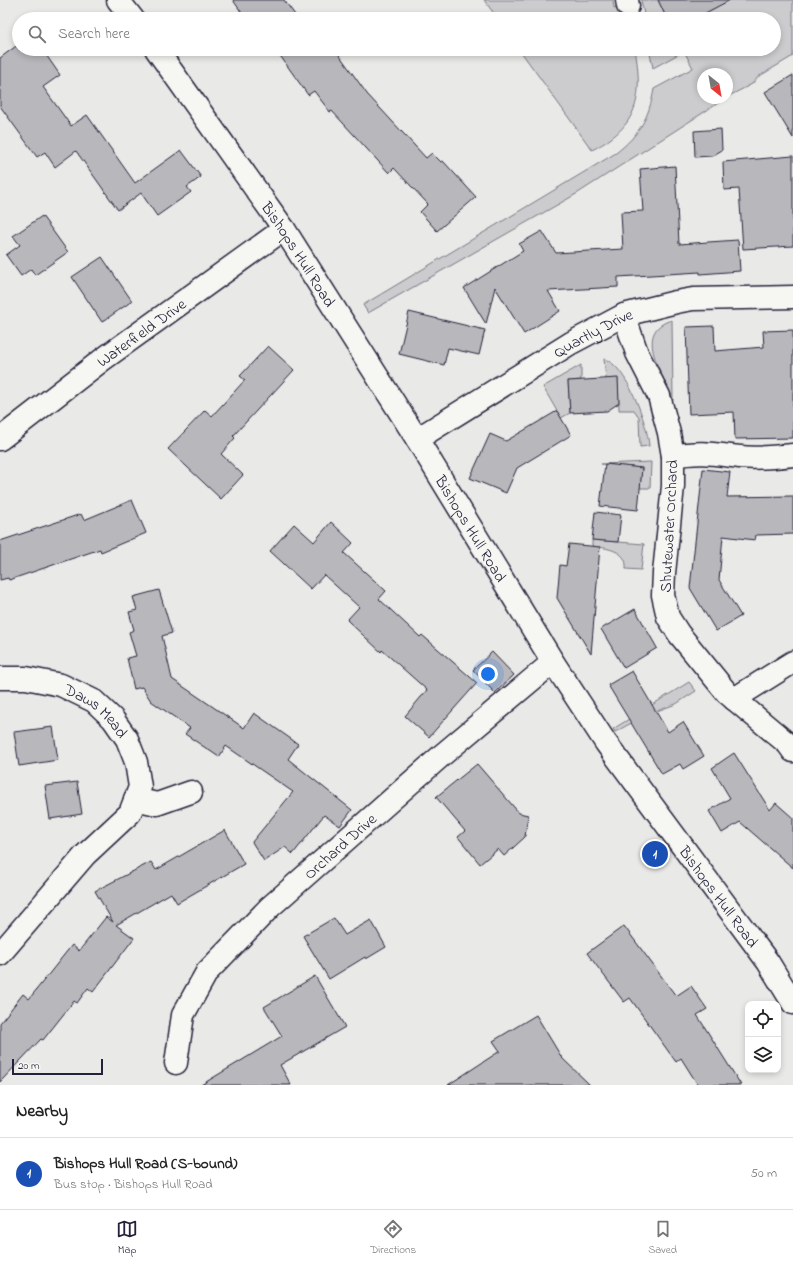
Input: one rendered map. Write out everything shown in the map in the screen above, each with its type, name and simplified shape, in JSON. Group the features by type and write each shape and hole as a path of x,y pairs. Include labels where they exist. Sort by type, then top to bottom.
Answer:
{"street":[{"path":"118,0 127,12"},
{"name":"Bishops Hull Road","path":"161,56 284,229 418,438 553,662 610,749 768,962 793,1003"},
{"name":"Waterfield Drive","path":"0,439 102,360 284,229"},
{"name":"Quartly Drive","path":"418,438 547,358 624,315 668,303 693,299 793,297"},
{"name":"Shutewater Orchard","path":"624,315 637,354 659,396 669,433 673,456 673,486 663,595 668,617 679,634 727,693 788,744 793,751"},
{"path":"673,456 693,452 717,453 740,457 793,455"},
{"name":"Orchard Drive","path":"176,1063 183,1015 207,972 270,907 441,756 553,662"},
{"path":"734,699 793,662"},
{"name":"Daws Mead","path":"0,678 26,678 61,685 94,701 113,719 127,739 136,762 140,787 130,813 85,855 0,954"},
{"path":"135,799 157,804 191,792"}],"shaded area":[{"path":"484,0 613,0 614,8 628,6 629,12 493,12"},
{"path":"641,0 658,0 664,12 644,12"},
{"path":"729,0 793,0 793,56 758,77 752,84 733,94 733,68 697,68 697,104 717,104 578,193 368,313 363,305 616,153 631,139 642,125 649,109 654,89 693,68 687,56 781,56 781,12 707,12"},
{"path":"524,56 636,56 638,82 634,108 620,131 608,141 592,150"},
{"path":"650,56 675,56 653,68"},
{"path":"672,320 673,400 658,367 652,344 654,334 660,326"},
{"path":"604,359 612,363 628,383 645,424 649,446 640,447 639,417 634,410 619,410 618,379 606,379"},
{"path":"581,365 581,380 568,381 570,413 561,418 543,387"},
{"path":"651,462 650,488 640,488 642,468 601,464"},
{"path":"592,540 644,544 641,570 626,569 624,558 620,554 609,549 592,546"},
{"path":"689,682 696,691 676,704 646,715 615,732 613,729"}],"building":[{"path":"233,0 284,0 293,12 241,12"},
{"path":"658,0 730,0 707,12 664,12"},
{"path":"12,49 12,56 47,56 60,75 43,87 71,126 87,115 135,183 181,150 201,177 187,187 191,192 157,216 141,193 118,210 76,151 55,167 45,152 37,157 0,106 0,58"},
{"path":"280,56 340,56 367,94 426,158 432,153 441,162 443,161 476,197 437,231 420,212 428,204 394,168 389,173 332,111 330,112 314,91 308,95"},
{"path":"793,75 793,138 765,92"},
{"path":"721,129 722,150 712,156 695,157 694,131"},
{"path":"793,156 793,246 743,249 739,189 724,190 723,162"},
{"path":"675,166 679,244 738,240 740,271 618,277 618,287 548,291 560,311 524,334 495,287 486,324 464,288 523,251 519,244 542,231 556,253 623,249 621,212 643,211 640,169"},
{"path":"42,216 68,252 35,275 31,269 21,276 6,255 20,245 13,236"},
{"path":"102,257 132,301 102,322 72,277"},
{"path":"409,312 485,330 479,355 448,348 444,365 399,354"},
{"path":"714,326 715,351 764,347 763,331 793,330 793,438 735,439 734,412 689,414 686,327"},
{"path":"268,346 294,370 233,436 235,438 221,454 243,475 221,499 168,449 205,410 212,416 245,380 240,376"},
{"path":"618,378 619,403 607,411 570,413 568,381"},
{"path":"557,411 571,435 517,468 506,493 470,478 490,434 506,441"},
{"path":"605,464 642,468 638,510 600,506"},
{"path":"703,469 730,472 727,497 793,496 793,534 756,535 755,540 723,536 719,580 741,616 716,631 690,588"},
{"path":"132,500 146,533 101,552 100,549 9,580 8,578 0,580 0,541 81,514 84,520"},
{"path":"595,512 621,515 618,542 592,540"},
{"path":"331,522 353,543 344,553 386,591 379,599 420,637 422,635 477,683 429,737 405,716 427,690 382,650 381,652 347,620 359,607 324,575 311,589 270,551 294,524 314,542"},
{"path":"569,544 600,547 591,654 557,598 560,565 566,566"},
{"path":"159,590 172,633 162,636 172,679 244,728 254,713 298,744 288,759 352,810 340,826 324,815 293,854 285,847 264,861 252,842 293,792 226,746 219,757 185,734 190,728 151,701 142,687 134,689 127,658 136,656 129,632 134,630 129,612 137,610 133,597"},
{"path":"635,609 657,648 624,668 601,629"},
{"path":"492,652 514,675 495,693 473,670"},
{"path":"632,671 668,732 683,722 704,756 683,769 680,764 662,774 608,685"},
{"path":"53,727 58,760 19,766 14,732"},
{"path":"734,753 770,810 776,803 793,818 793,868 740,822 722,833 709,811 730,798 712,768"},
{"path":"477,764 519,813 528,815 525,837 504,856 498,849 480,864 458,837 465,831 436,797"},
{"path":"77,782 82,814 50,819 45,786"},
{"path":"225,830 244,864 177,903 171,893 116,925 134,938 93,992 88,988 77,1003 74,1001 43,1040 41,1039 0,1082 0,1023 23,994 29,999 72,945 79,951 106,917 113,922 95,891 151,862 156,870"},
{"path":"334,918 345,935 371,920 386,947 366,959 365,957 329,979 303,936"},
{"path":"624,926 676,996 691,986 707,1009 697,1015 741,1085 698,1085 681,1058 676,1062 630,998 624,1002 587,953"},
{"path":"315,976 345,1027 280,1065 291,1085 201,1085 282,1036 264,1007"},
{"path":"536,1015 562,1058 590,1085 448,1085 500,1051 493,1041"}],"place":[{"name":"Bishops Hull Road (S-bound)","path":"655,854"}]}
